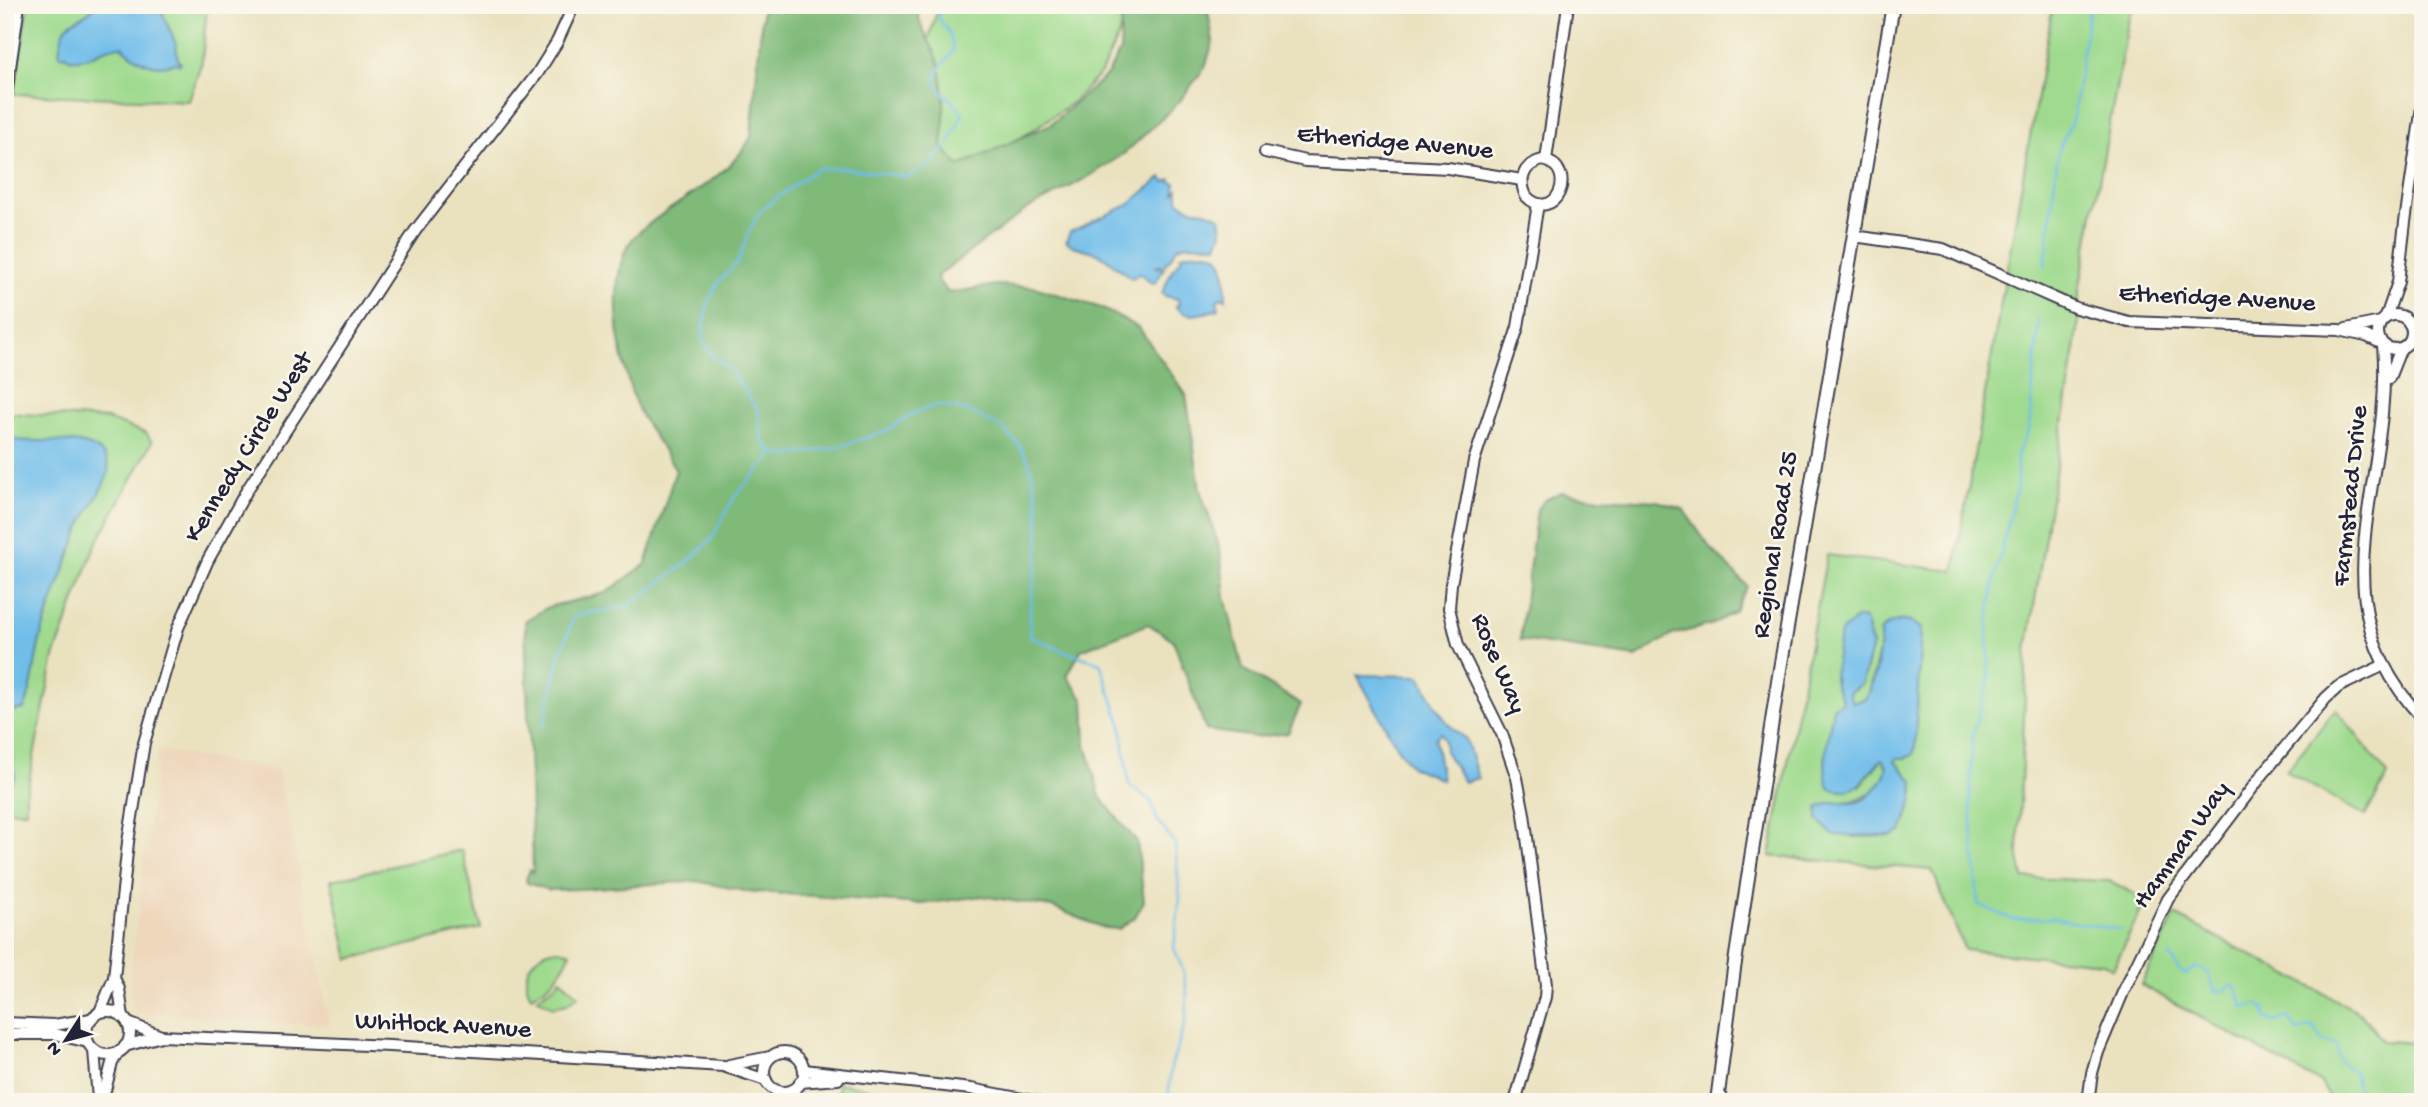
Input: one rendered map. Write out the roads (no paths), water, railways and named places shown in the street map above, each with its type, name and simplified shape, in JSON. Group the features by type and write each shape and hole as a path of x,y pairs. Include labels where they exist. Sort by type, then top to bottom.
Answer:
{"main road":[{"path":"5,95 18,5"},
{"name":"Regional Road 25","path":"1717,1099 1782,655 1893,5"}],"street":[{"name":"Kennedy Circle West","path":"96,1015 114,978 128,842 144,743 178,628 208,560 247,491 415,231 537,74 574,5"},
{"path":"1546,160 1568,5"},
{"path":"2423,100 2404,222 2398,282 2378,334 2382,344 2391,349 2423,339"},
{"name":"Etheridge Avenue","path":"1265,152 1305,161 1448,168 1522,180"},
{"path":"1546,160 1558,170 1561,187 1555,199 1538,204 1526,195 1522,180 1525,170 1531,165 1546,160"},
{"name":"Rose Way","path":"1516,1102 1546,985 1524,814 1511,758 1458,645 1449,608 1474,461 1518,327 1538,204"},
{"name":"Etheridge Avenue","path":"1854,236 1943,249 2076,308 2129,322 2339,330 2366,336 2382,344"},
{"path":"2398,282 2412,334 2404,346"},
{"path":"2384,319 2396,315 2423,328"},
{"name":"Etheridge Avenue","path":"2339,330 2384,319"},
{"name":"Farmstead Drive","path":"2382,344 2386,387 2362,569 2364,598 2369,625 2384,665 2398,689 2423,719"},
{"name":"Farmstead Drive","path":"2386,387 2404,346"},
{"name":"Hamman Way","path":"2088,1102 2098,1052 2124,990 2168,899 2240,804 2326,698 2339,687 2384,665"},
{"name":"Kennedy Circle West","path":"114,978 126,1020"},
{"path":"5,1023 54,1025 113,1012 126,1020 130,1035 111,1063 100,1102"},
{"path":"96,1015 86,1030 100,1102"},
{"name":"Whitlock Avenue","path":"126,1020 162,1036"},
{"path":"5,1034 55,1034 91,1046 106,1055 122,1049"},
{"name":"Whitlock Avenue","path":"122,1049 162,1036 390,1046 723,1066 770,1057"},
{"path":"776,1102 765,1068 770,1057 782,1052 791,1053 800,1060 804,1070 790,1102"},
{"name":"Whitlock Avenue","path":"723,1066 769,1083"},
{"path":"804,1070 971,1088 1038,1102"},
{"path":"769,1083 782,1091 798,1085 865,1076"}],"water":[{"path":"96,5 134,5 133,8 162,12 181,63 161,66 147,63 122,46 85,58 69,59 66,55 62,56 59,53 61,40 67,26"},
{"path":"1162,177 1165,182 1171,179 1171,182 1176,183 1174,193 1178,189 1178,200 1183,204 1220,217 1222,233 1217,245 1187,244 1177,247 1166,265 1154,267 1164,268 1152,284 1140,273 1132,278 1098,253 1073,246 1066,241 1070,232 1128,205"},
{"path":"1209,252 1220,259 1223,265 1226,299 1221,297 1217,301 1219,309 1190,315 1175,306 1179,305 1178,299 1162,293 1173,268 1182,258 1180,256"},
{"path":"10,439 84,444 103,454 107,461 108,474 80,528 49,611 24,709 7,712 5,441"},
{"path":"1857,618 1865,619 1872,645 1862,683 1849,693 1852,702 1865,699 1869,692 1877,666 1881,630 1901,621 1921,628 1915,747 1913,755 1897,758 1895,761 1914,782 1913,799 1902,831 1893,836 1833,835 1818,820 1818,808 1824,805 1834,802 1858,802 1868,797 1880,782 1887,767 1882,759 1855,788 1849,790 1830,789 1827,781 1826,749 1833,707 1843,701 1835,685 1834,676 1840,633"},
{"path":"1357,675 1420,676 1445,719 1466,739 1478,778 1464,782 1445,751 1444,739 1440,733 1435,739 1442,780 1412,767 1399,751"},
{"path":"5,720 11,722 15,776 5,791"}],"waterway":[{"path":"946,5 938,18 950,34 954,50 938,71 935,81 940,90 963,113 948,145 929,165 907,177 846,168 816,169 761,210 738,261 718,283 708,303 702,339 713,357 730,369 758,411 762,440 768,449 785,456 835,448 884,432 914,413 937,405 968,411 1002,428 1019,445 1029,462 1038,500 1039,545 1030,608 1030,636 1100,663 1121,724 1129,785 1151,801 1157,820 1175,844 1180,897 1174,948 1184,973 1187,993 1186,1020 1171,1067 1168,1102"},
{"path":"2045,267 2058,152 2073,118 2090,5"},
{"path":"2039,320 2029,429 2017,455 2017,488 1995,577 1988,623 1989,680 1973,733 1970,794 1978,904 2013,920 2051,918 2121,930"},
{"path":"543,727 561,651 575,616 628,606 688,562 711,540 735,496 776,451"},
{"path":"2170,956 2180,971 2186,974 2197,967 2207,972 2215,991 2224,991 2232,985 2236,987 2244,1008 2257,1004 2264,1008 2267,1019 2275,1022 2288,1017 2298,1031 2313,1026 2322,1041 2336,1044 2340,1062 2355,1073 2357,1088 2370,1102"}]}
